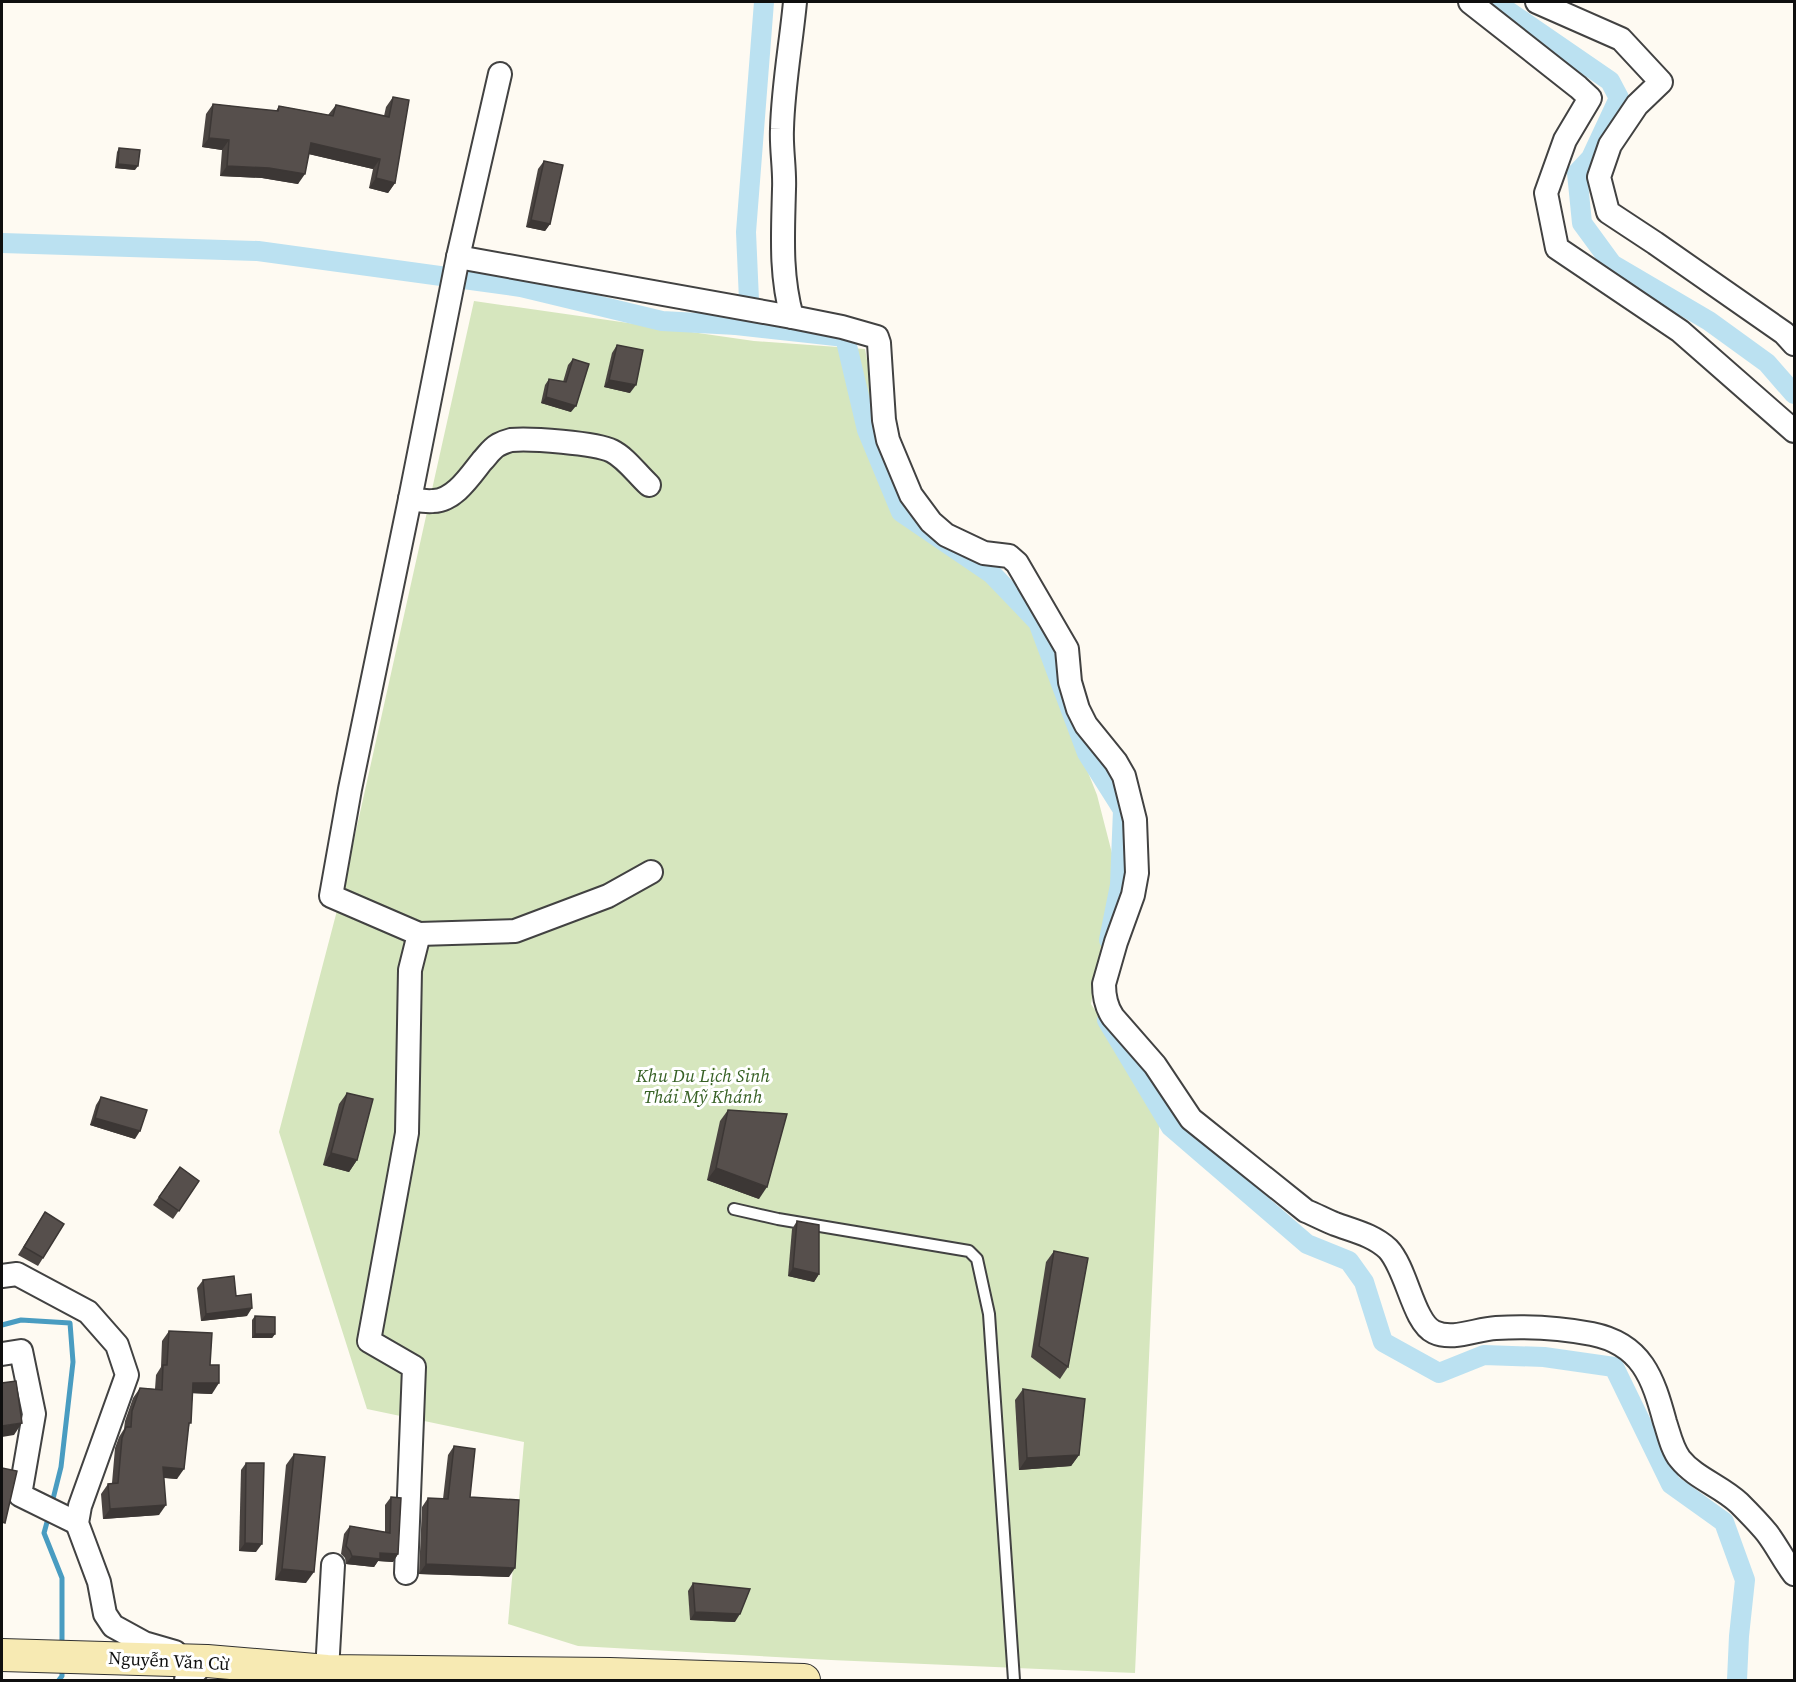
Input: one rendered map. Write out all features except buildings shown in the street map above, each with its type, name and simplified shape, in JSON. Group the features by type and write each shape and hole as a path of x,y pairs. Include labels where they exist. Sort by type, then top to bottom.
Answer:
{"main road":[{"name":"Nguyễn Văn Cừ","path":"2,1655 62,1656 196,1671 327,1676 610,1674 804,1680"}],"street":[{"path":"782,315 786,294 783,270 784,175 781,137 795,2"},
{"path":"1470,2 1590,98 1565,140 1546,193 1557,248 1680,331 1794,431"},
{"path":"1537,2 1621,39 1661,82 1637,105 1610,145 1599,177 1608,212 1784,333 1794,344"},
{"path":"500,74 457,258 350,789 331,896 418,934 515,931 608,896 651,872"},
{"path":"457,258 782,315 842,327 877,337 888,441 911,495 931,522 946,534 984,553 1001,554 1013,558 1067,649 1070,682 1078,709 1086,725 1116,762 1124,776 1135,820 1137,862 1135,885 1104,984 1105,998 1113,1017 1155,1065 1191,1119 1306,1211 1367,1235 1386,1248 1399,1265 1416,1309 1425,1325 1433,1332 1455,1335 1496,1328 1521,1327 1573,1331 1599,1335 1628,1350 1644,1365 1650,1376 1668,1434 1679,1458 1737,1502 1767,1533 1794,1574"},
{"path":"410,499 434,502 444,499 467,480 498,445 521,440 604,447 621,457 649,485"},
{"path":"405,1573 414,1367 369,1341 407,1132 410,970 418,934"},
{"path":"2,1276 17,1274 88,1312 117,1345 127,1375 80,1506 77,1523 99,1582 105,1614 113,1626 196,1671"},
{"path":"2,1354 21,1351 34,1414 20,1495 77,1523"},
{"path":"327,1676 333,1565"}],"lane":[{"path":"734,1209 778,1219 969,1251 977,1260 989,1314 1014,1680"}],"green space":[{"name":"Khu Du Lịch Sinh Thái Mỹ Khánh","path":"474,301 754,341 865,349 896,516 1020,601 1097,795 1115,865 1091,1004 1160,1110 1135,1673 578,1646 508,1624 524,1442 367,1409 279,1132 345,880"}],"waterway":[{"path":"2,243 258,251 521,287 662,321 736,325 749,300 746,232 764,2"},
{"path":"1495,2 1610,81 1619,98 1591,158 1577,173 1582,223 1612,264 1709,321 1767,363 1794,394"},
{"path":"736,325 845,337 867,430 901,512 992,574 1038,622 1087,753 1123,810 1120,885 1109,940"},
{"path":"1107,1020 1171,1127 1307,1244 1349,1261 1364,1282 1383,1342 1439,1373 1484,1355 1544,1357 1614,1367 1671,1484 1724,1522 1745,1580 1737,1680"},
{"path":"2,1325 21,1320 70,1323 73,1362 61,1467 52,1503"},
{"path":"49,1515 44,1533 62,1578 62,1646"},
{"path":"59,1680 62,1676 62,1667"}]}
